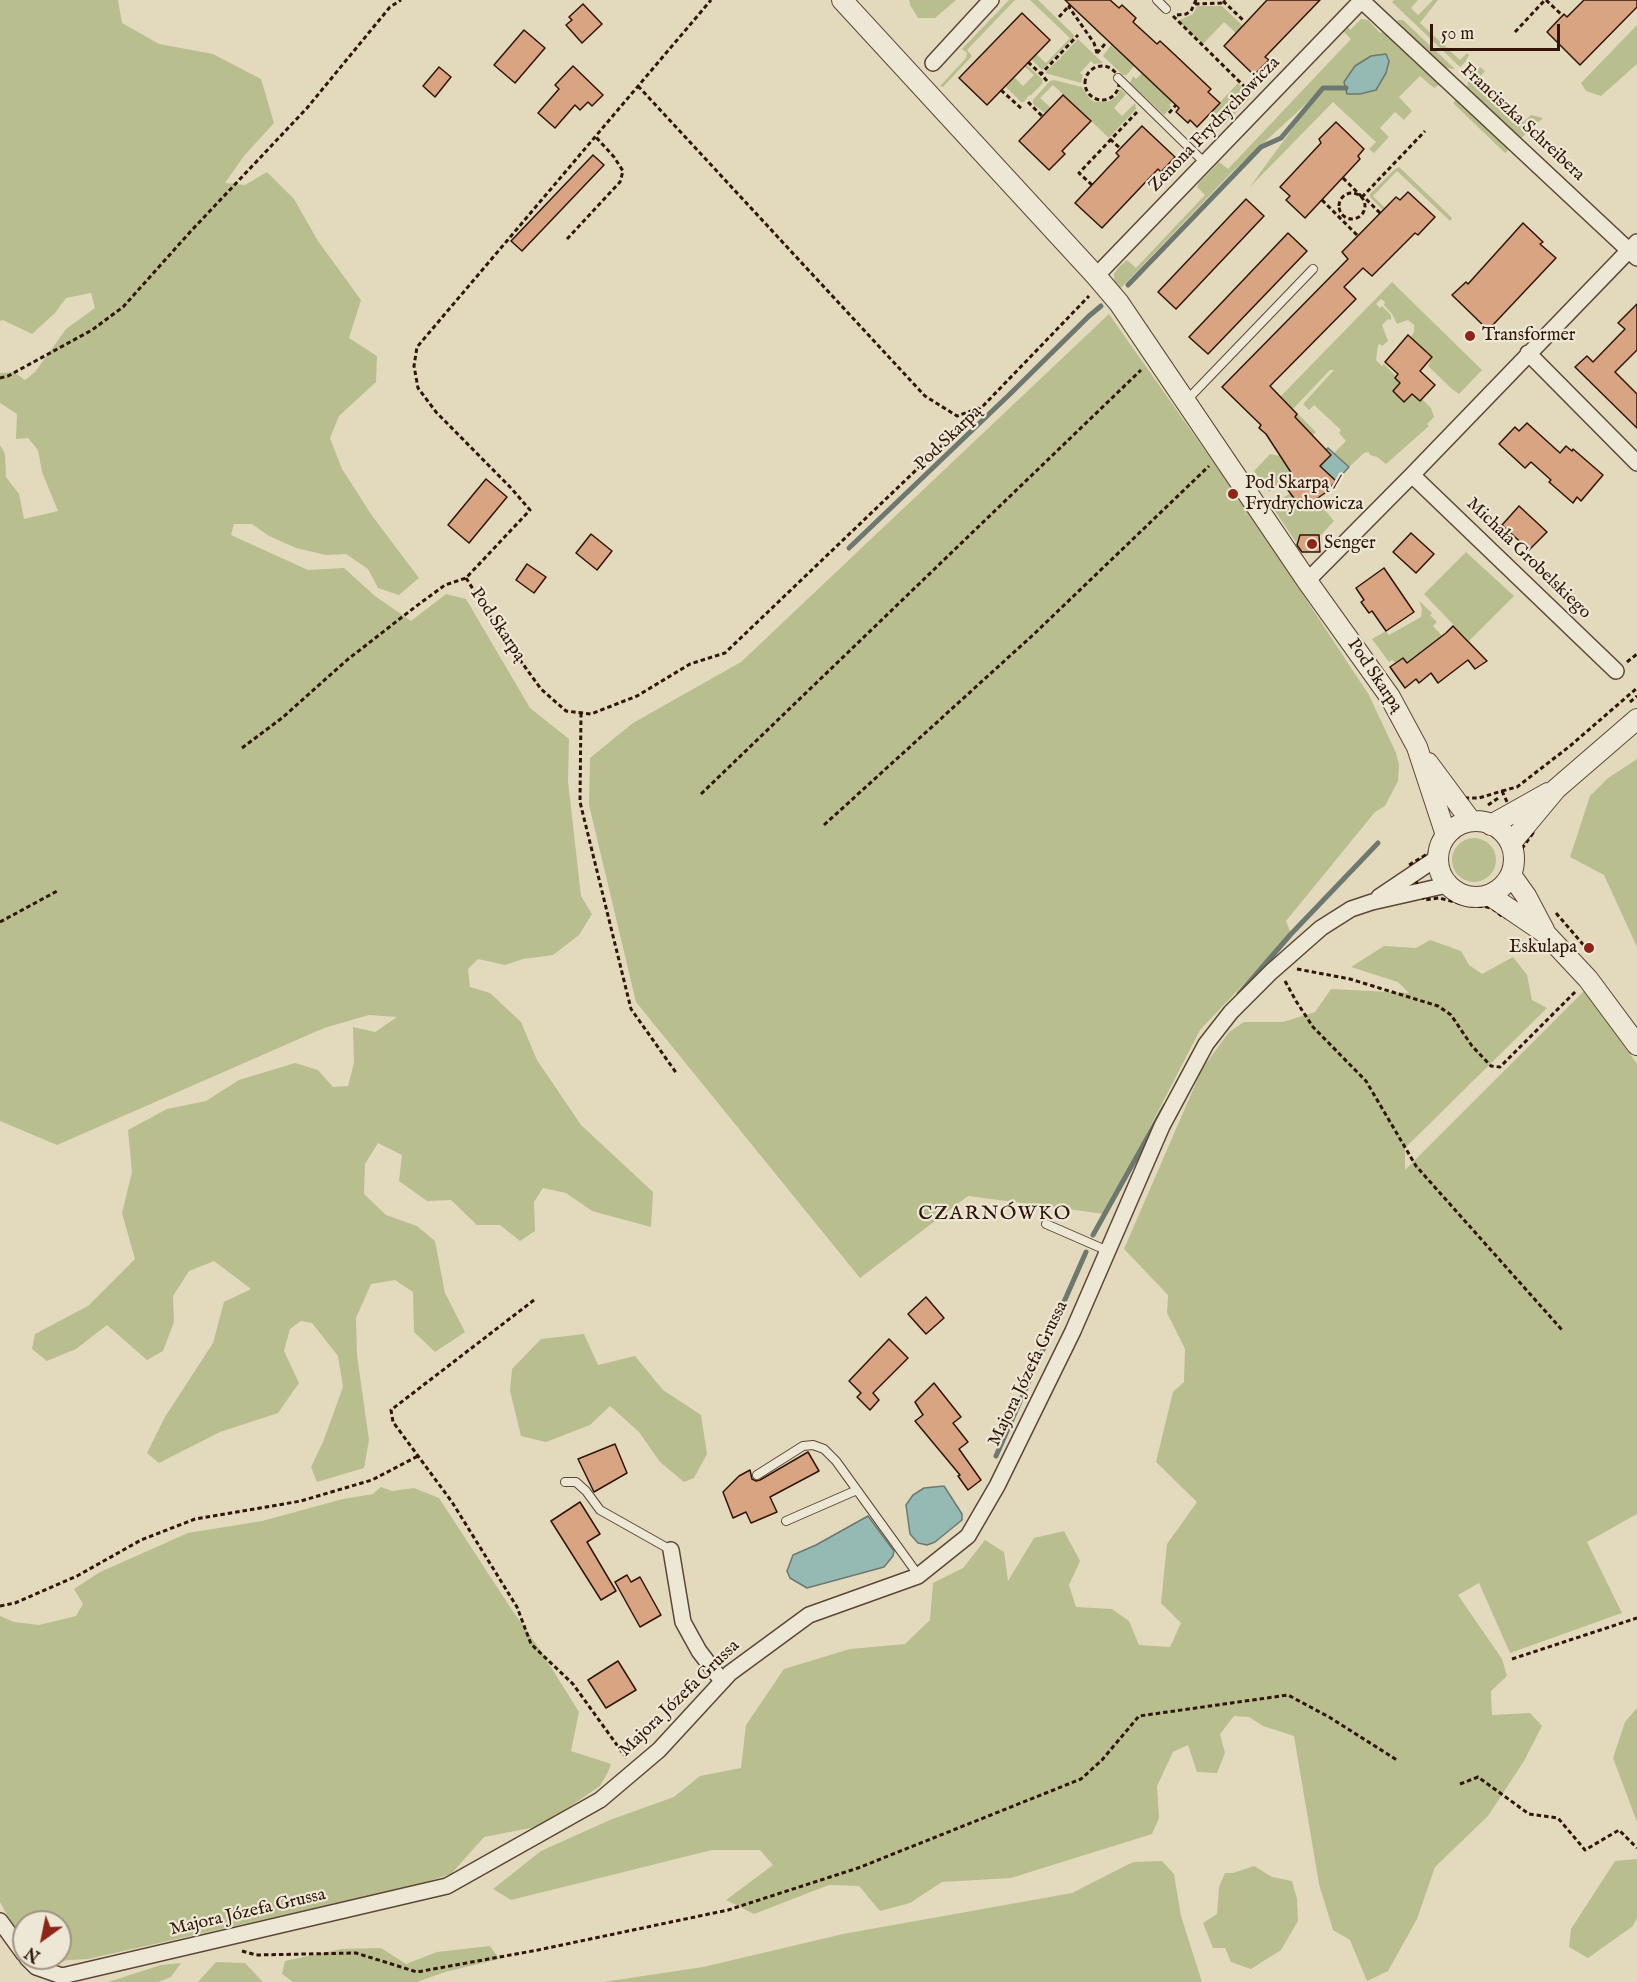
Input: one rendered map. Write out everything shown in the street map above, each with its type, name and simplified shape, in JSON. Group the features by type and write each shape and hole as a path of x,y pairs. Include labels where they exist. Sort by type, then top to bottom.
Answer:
{"street":[{"name":"Pod Skarpą","path":"841,0 1099,279 1156,356 1307,581 1390,697 1417,747 1456,802 1480,822"},
{"path":"933,63 991,0"},
{"name":"Zenona Frydrychowicza","path":"1099,279 1205,163 1362,0"},
{"name":"Franciszka Schreibera","path":"1362,0 1634,250"},
{"path":"1307,581 1528,353 1634,250"},
{"path":"1528,353 1637,463"},
{"name":"Michała Grobelskiego","path":"1412,475 1616,671"},
{"path":"1480,822 1505,834 1511,843 1514,865 1504,885 1489,895 1471,897 1459,894 1442,877 1437,858 1440,844 1446,834 1455,827 1480,822 1556,789 1633,711"},
{"name":"Pod Skarpą","path":"1417,747 1446,834"},
{"path":"1511,843 1515,807"},
{"name":"Majora Józefa Grussa","path":"1371,902 1437,858"},
{"path":"1511,875 1526,896 1545,933"},
{"name":"Majora Józefa Grussa","path":"42,1970 59,1979 447,1886 600,1800 659,1750 730,1672 809,1615 919,1576 968,1536 992,1495 1073,1331 1162,1126 1206,1044 1231,1012 1321,928 1351,909 1371,902 1448,885"},
{"path":"1489,895 1545,933 1588,979 1637,1045"},
{"path":"671,1550 683,1622 699,1651 722,1682"},
{"path":"0,1921 12,1938"}],"lane":[{"path":"1157,0 1168,11"},
{"path":"1118,78 1205,163"},
{"path":"1186,402 1313,269"},
{"path":"1046,1224 1108,1251"},
{"path":"757,1475 803,1446 813,1445 824,1449 836,1461 919,1576"},
{"path":"565,1482 576,1482 600,1510 671,1550"},
{"path":"786,1521 857,1490"}],"path":[{"path":"0,378 8,376 92,330 123,307 307,108 390,7 401,0"},
{"name":"Pod Skarpą","path":"711,0 417,347 414,366 418,387 436,412 530,510 466,578 504,638 541,689 566,711 591,714 637,696 690,664 725,653 983,406 1099,279"},
{"path":"1195,4 1224,1 1242,20"},
{"path":"1515,32 1543,1 1563,16"},
{"path":"1059,17 1069,6 1094,43 1097,53 1105,44"},
{"path":"1168,11 1256,97"},
{"path":"1041,74 1078,35"},
{"path":"1028,63 1047,81"},
{"path":"1096,67 1106,67 1118,78 1118,90 1105,100 1094,98 1086,90 1088,74 1096,67"},
{"path":"638,86 925,396 957,416 983,406"},
{"path":"1001,90 1022,109"},
{"path":"1028,102 1043,117"},
{"path":"1092,185 1079,173 1144,104"},
{"path":"1362,197 1425,131"},
{"path":"567,239 620,182 623,171 596,136"},
{"path":"1110,139 1120,148"},
{"path":"1343,178 1380,213"},
{"path":"1352,193 1362,197 1365,206 1362,214 1354,218 1342,217 1339,207 1344,196 1352,193"},
{"path":"1322,200 1342,217 1358,236"},
{"path":"701,794 1156,356"},
{"path":"824,825 1034,634 1222,454"},
{"path":"242,748 282,718 347,660 415,607 445,585 466,578"},
{"path":"1502,791 1533,833 1521,850 1518,867 1521,881 1529,892 1504,918 1487,906 1439,898 1424,900 1409,865 1429,853 1434,842 1436,830 1430,810 1464,798 1479,798 1502,791 1517,787 1570,746 1637,688"},
{"path":"1633,711 1637,696"},
{"path":"580,713 580,802 631,1009 677,1074"},
{"path":"1555,764 1585,740"},
{"path":"1480,822 1490,802 1515,807"},
{"path":"0,922 59,890"},
{"path":"1278,966 1350,979 1438,1006 1450,1015 1472,1046 1491,1066 1500,1067 1588,979"},
{"path":"1278,966 1296,1001 1313,1027 1366,1081 1416,1166 1563,1331"},
{"path":"534,1300 391,1410 393,1422 452,1502 517,1607 531,1644 573,1684 635,1770"},
{"path":"0,1606 15,1603 77,1576 141,1540 195,1520 301,1501 372,1480 418,1456"},
{"path":"1512,1659 1637,1618"},
{"path":"211,1941 256,1955 356,1953 417,1972 538,1950 728,1910 858,1868 1080,1779 1101,1760 1139,1716 1288,1695 1329,1717 1397,1760"},
{"path":"1460,1784 1478,1777 1529,1814 1558,1818 1585,1850 1619,1830 1637,1848"}],"green space":[{"path":"0,0 118,0 122,23 159,44 213,54 261,79 274,123 244,156 225,183 245,185 267,172 294,199 318,241 361,300 349,338 377,356 376,382 339,416 330,438 342,469 373,517 419,578 399,595 378,588 368,569 346,554 326,555 296,548 269,536 252,524 234,524 231,535 308,570 344,568 375,596 411,621 446,594 466,599 530,708 569,739 568,781 581,896 592,914 579,935 553,955 523,959 505,965 478,959 468,969 470,987 490,993 521,1022 537,1060 581,1125 653,1192 651,1227 592,1211 566,1193 543,1188 534,1202 535,1231 520,1241 500,1225 477,1225 451,1200 427,1201 399,1181 402,1155 378,1143 365,1164 364,1194 386,1215 417,1226 435,1241 445,1293 465,1332 435,1352 414,1332 413,1292 395,1280 371,1284 356,1318 357,1355 369,1440 364,1468 317,1482 311,1467 323,1442 343,1387 338,1356 312,1323 301,1321 290,1329 284,1351 299,1383 278,1413 220,1432 159,1463 147,1453 165,1417 213,1343 224,1302 251,1289 214,1261 189,1271 173,1296 174,1322 163,1351 147,1360 107,1325 76,1349 47,1361 32,1349 35,1334 88,1306 135,1259 122,1213 132,1172 128,1130 167,1109 206,1101 239,1080 295,1063 318,1070 333,1087 348,1086 354,1063 353,1027 375,1032 397,1017 369,1015 324,1028 57,1145 0,1121 0,445 5,454 6,477 19,494 24,519 58,511 42,472 38,450 28,438 16,439 17,414 0,403 0,373 14,372 25,380 35,372 66,329 95,308 91,293 66,298 55,313 32,334 3,320 0,321"},
{"path":"909,0 956,0 935,18 918,18"},
{"path":"1009,0 1015,0 967,50 972,56 943,87 940,86 966,58 967,53 962,49"},
{"path":"1030,0 1038,0 1074,35 1042,70 1031,59 1036,54 1046,63 1070,38"},
{"path":"1394,0 1418,0 1411,8 1418,15 1433,0 1438,0 1420,23 1460,60 1467,53 1469,55 1465,62 1460,67 1392,2"},
{"path":"1197,6 1222,6 1244,27 1237,34 1224,22 1203,44 1179,22 1193,14"},
{"path":"1361,19 1368,20 1380,33 1387,31 1436,78 1439,85 1434,88 1420,76 1399,97 1412,111 1404,120 1395,112 1380,128 1389,137 1374,153 1369,149 1376,142 1333,102 1249,188 1320,91 1232,172 1118,291 1114,286 1114,274 1119,267 1127,260 1136,268 1205,195 1197,187 1199,183 1219,162 1228,169 1351,39 1343,31 1347,26 1350,30"},
{"path":"1398,20 1403,20 1455,69 1445,68"},
{"path":"1637,25 1637,64 1601,96 1586,91 1581,83"},
{"path":"1078,39 1103,63 1094,64 1091,61 1080,73 1083,75 1081,83 1045,73 1061,59"},
{"path":"1111,45 1134,66 1127,75 1123,75 1103,56"},
{"path":"1026,64 1043,80 1042,84 1024,102 1021,102 1005,86 1014,77 1023,86 1034,75 1024,66"},
{"path":"1480,67 1485,71 1478,79 1523,122 1531,115 1543,118 1505,153 1453,103 1459,97 1464,102 1469,78"},
{"path":"1142,73 1172,102 1164,115 1130,83 1133,76 1136,79"},
{"path":"1050,81 1082,87 1090,99 1095,102 1110,101 1117,96 1120,89 1126,94 1114,108 1122,116 1135,103 1136,109 1109,138 1053,85 1040,98 1051,108 1046,114 1033,104 1033,100"},
{"path":"1238,83 1250,98 1222,127 1209,114"},
{"path":"1399,167 1452,218 1450,221 1397,171 1373,196 1385,208 1383,210 1370,197 1370,194"},
{"path":"1392,282 1482,370 1459,394 1428,366 1432,357 1411,337 1414,325 1408,320 1397,324 1381,299 1376,304 1380,308 1382,306 1391,315 1391,320 1388,319 1382,325 1388,341 1382,346 1378,345 1376,360 1382,366 1384,364 1396,376 1395,378 1420,401 1422,399 1431,408 1434,417 1427,424 1429,426 1386,464 1370,455 1369,452 1364,453 1349,467 1334,453 1346,441 1339,433 1341,430 1314,405 1309,410 1303,404 1334,370 1330,370 1293,409 1316,432 1310,438 1280,397"},
{"path":"1109,314 1251,516 1369,695 1396,753 1399,765 1398,781 1385,806 1375,812 1286,921 1291,934 1200,1030 1105,1214 968,1196 860,1278 636,1002 589,805 590,758 633,723 741,662"},
{"path":"1270,454 1279,456 1292,473 1269,492 1254,471"},
{"path":"1291,493 1302,509 1316,499 1334,521 1321,535 1300,535 1296,542 1271,505"},
{"path":"1466,552 1514,596 1469,641 1424,594"},
{"path":"1419,601 1432,613 1430,615 1437,622 1433,626 1442,636 1408,664 1396,663 1392,660 1389,662 1372,639 1386,631 1389,635 1421,617 1422,609"},
{"path":"1637,759 1637,947 1604,875 1570,857 1590,796 1608,778"},
{"path":"1474,838 1490,844 1496,860 1490,876 1474,882 1458,876 1452,860 1458,844"},
{"path":"1430,940 1461,951 1469,965 1482,974 1513,957 1527,975 1532,1000 1547,1008 1405,1148 1405,1170 1585,990 1637,1064 1637,1514 1587,1542 1622,1613 1510,1653 1479,1583 1458,1595 1502,1659 1507,1676 1491,1691 1492,1715 1530,1713 1542,1726 1524,1761 1488,1816 1435,1867 1417,1919 1388,1971 1367,1981 1350,1940 1333,1930 1319,1884 1294,1736 1263,1726 1249,1717 1234,1716 1220,1734 1225,1753 1217,1773 1197,1772 1188,1745 1173,1752 1157,1786 1159,1818 1152,1834 1011,1878 942,1882 910,1903 880,1911 859,1886 829,1885 754,1914 726,1900 773,1865 760,1850 712,1850 511,1900 493,1889 541,1851 610,1820 674,1797 700,1776 741,1768 746,1725 784,1669 850,1649 905,1644 930,1620 933,1583 963,1568 985,1540 1004,1552 1008,1581 1034,1538 1064,1531 1080,1561 1069,1585 1076,1607 1112,1609 1129,1621 1139,1645 1170,1647 1181,1623 1161,1603 1167,1544 1197,1502 1156,1462 1173,1392 1184,1382 1185,1349 1167,1313 1168,1295 1124,1249 1202,1069 1229,1032 1244,1022 1283,1022 1315,1012 1331,989 1409,993 1398,982 1351,967 1384,946 1416,948"},
{"path":"584,1334 598,1365 635,1356 663,1390 701,1415 707,1454 694,1478 684,1482 660,1462 639,1432 610,1406 590,1425 546,1442 521,1436 510,1391 512,1369 541,1339"},
{"path":"381,1487 392,1491 414,1488 439,1498 579,1712 571,1751 611,1764 600,1786 541,1826 484,1837 451,1874 399,1891 390,1891 88,1959 72,1960 72,1910 12,1910 12,1924 0,1902 0,1616 14,1622 39,1625 76,1616 83,1604 74,1589 100,1572 188,1533 262,1521 343,1499 373,1494"},
{"path":"1637,1708 1637,1822 1613,1758 1625,1722"},
{"path":"1637,1859 1637,1918 1633,1926 1588,1958 1569,1947 1571,1929 1615,1861"},
{"path":"1162,1861 1174,1874 1181,1916 1202,1982 603,1982 703,1967 843,1934 1072,1893 1133,1862"},
{"path":"1254,1866 1272,1877 1292,1881 1297,1899 1298,1921 1281,1950 1251,1969 1231,1962 1225,1948 1213,1948 1203,1923 1217,1914 1219,1887 1225,1873 1233,1873"},
{"path":"490,1946 499,1959 445,1972 417,1982 293,1982 282,1974 285,1961 341,1949 381,1948 406,1964 437,1952"},
{"path":"216,1962 245,1963 263,1982 198,1982"},
{"path":"181,1963 171,1977 158,1982 108,1982 161,1965"}],"water":[{"path":"1386,54 1389,61 1386,73 1376,90 1347,94 1344,82 1355,66 1371,56"},
{"path":"1328,448 1349,467 1336,481 1315,462"},
{"path":"944,1486 962,1514 962,1520 935,1542 927,1545 918,1543 910,1534 906,1505 913,1495 924,1488"},
{"path":"868,1516 894,1551 893,1556 884,1567 807,1588 790,1578 787,1571 793,1555"}],"building":[{"path":"1065,0 1110,0 1119,8 1122,5 1136,18 1133,22 1157,44 1160,41 1174,54 1211,89 1208,92 1220,103 1197,127 1190,120 1188,123 1176,112 1179,108"},
{"path":"1267,0 1320,0 1265,57 1269,60 1254,75 1224,46"},
{"path":"1584,0 1637,0 1637,7 1580,65 1547,32 1564,14 1567,17"},
{"path":"583,4 602,24 582,43 566,25 572,20 569,17"},
{"path":"1022,13 1050,40 987,105 959,78"},
{"path":"524,30 545,48 515,83 494,65"},
{"path":"573,66 603,95 592,106 588,102 580,110 575,105 555,128 538,113 559,89 555,85"},
{"path":"439,67 451,77 435,97 423,86"},
{"path":"1063,95 1091,121 1062,151 1065,154 1049,170 1019,141"},
{"path":"1336,122 1364,149 1358,156 1360,159 1305,218 1286,200 1290,196 1280,187 1321,143 1319,139"},
{"path":"1142,126 1175,157 1161,172 1158,169 1102,228 1075,203 1119,156 1116,153"},
{"path":"593,155 604,165 522,251 511,241"},
{"path":"1408,192 1435,217 1418,235 1415,233 1372,276 1363,268 1344,287 1356,299 1270,386 1297,414 1295,417 1331,455 1320,466 1336,481 1325,493 1302,509 1282,482 1292,474 1266,434 1259,428 1261,425 1222,387 1348,259 1342,252 1396,197 1400,200"},
{"path":"1246,199 1264,216 1176,309 1158,292"},
{"path":"1523,223 1543,242 1540,244 1556,258 1490,328 1488,326 1486,328 1452,295 1466,282 1468,284"},
{"path":"1288,233 1307,251 1208,354 1189,337"},
{"path":"1637,304 1637,350 1615,372 1637,394 1637,428 1575,367 1587,356 1593,362 1625,329 1618,323"},
{"path":"1408,335 1432,357 1420,371 1435,385 1420,401 1412,394 1404,402 1393,391 1400,383 1395,378 1398,374 1385,362"},
{"path":"1527,423 1560,453 1566,446 1572,451 1573,449 1603,475 1581,501 1577,497 1573,503 1531,462 1525,468 1499,444 1515,427 1519,431"},
{"path":"486,479 507,497 469,543 448,525"},
{"path":"1519,506 1547,532 1529,550 1502,525"},
{"path":"1411,533 1434,554 1416,573 1393,552"},
{"path":"591,534 612,551 597,570 576,553"},
{"name":"Senger","path":"1300,535 1319,535 1320,552 1302,552 1297,545"},
{"path":"527,564 546,577 534,593 516,580"},
{"path":"1384,568 1414,612 1386,631 1372,611 1369,613 1361,602 1364,600 1356,588"},
{"path":"1453,626 1487,661 1475,669 1468,660 1438,683 1431,673 1419,683 1416,679 1405,688 1390,667 1403,658 1407,663"},
{"path":"926,1297 944,1318 926,1334 908,1314"},
{"path":"889,1339 908,1358 873,1393 879,1400 870,1410 857,1397 861,1393 849,1381"},
{"path":"934,1383 961,1417 953,1423 968,1442 959,1449 981,1480 968,1490 958,1476 960,1475 915,1421 923,1415 915,1402"},
{"path":"615,1444 627,1473 594,1492 578,1459"},
{"path":"808,1452 819,1471 770,1497 777,1512 751,1523 746,1512 733,1518 723,1492 739,1476 750,1470 752,1479 760,1480"},
{"path":"580,1502 600,1534 587,1542 616,1591 601,1600 551,1521"},
{"path":"627,1575 631,1582 640,1577 661,1615 640,1627 615,1582"},
{"path":"618,1661 636,1690 606,1708 588,1680"}],"waterway":[{"path":"1128,285 1261,147 1281,138 1323,88 1346,88"},
{"path":"849,548 1101,306"},
{"path":"1239,994 1291,934 1378,843"},
{"path":"1093,1235 1165,1106"},
{"path":"996,1456 1086,1252"}],"place":[{"name":"Transformer","path":"1470,336"},
{"name":"Pod Skarpą / Frydrychowicza","path":"1233,494"},
{"name":"Senger","path":"1312,544"},
{"name":"Eskulapa","path":"1589,948"}],"district":[{"name":"CZARNÓWKO","path":"995,1215"}]}
